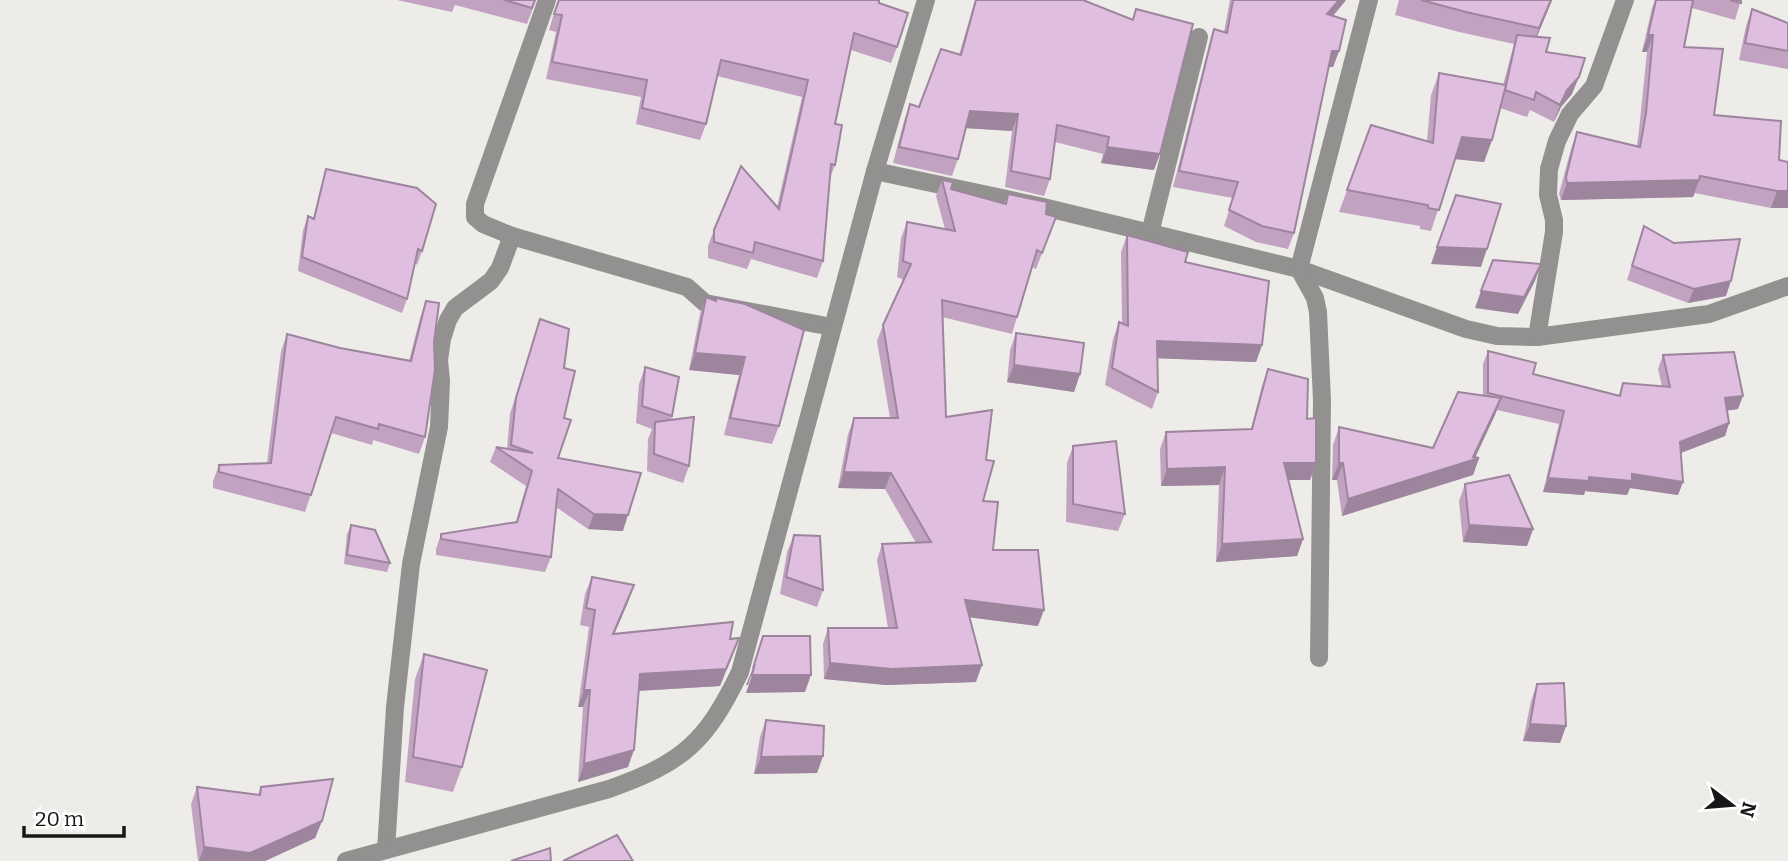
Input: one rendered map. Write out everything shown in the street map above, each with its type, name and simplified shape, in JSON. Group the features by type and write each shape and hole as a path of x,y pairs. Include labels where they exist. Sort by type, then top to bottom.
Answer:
{"street":[{"path":"547,0 475,204 475,216 483,224 512,236 687,288 705,303 832,327"},
{"path":"346,861 641,778 675,760 703,735 723,707 740,672 832,327 926,0"},
{"path":"1319,658 1322,401 1318,312 1315,298 1299,269 1369,0"},
{"path":"1537,337 1554,232 1548,195 1549,169 1557,141 1570,114 1594,86 1625,0"},
{"path":"1150,233 1199,37"},
{"path":"875,172 1299,269 1466,329 1497,336 1537,337 1709,314 1788,286"},
{"path":"386,850 396,694 411,564 439,427 439,360 442,339 455,308 491,281 500,268 512,236"}],"building":[{"path":"504,0 535,0 532,8"},
{"path":"559,0 879,0 879,3 908,13 897,47 854,33 835,124 842,125 835,165 831,164 823,261 755,242 753,253 714,242 714,230 741,166 779,209 808,80 721,60 706,124 642,108 647,80 552,62 562,15 554,14"},
{"path":"976,0 1083,0 1133,20 1136,9 1193,24 1160,154 1107,147 1109,137 1057,125 1050,179 1011,171 1018,114 970,111 958,159 899,147 910,104 919,107 941,49 961,55"},
{"path":"1233,0 1339,0 1327,14 1346,20 1339,51 1332,51 1294,233 1262,226 1229,210 1238,182 1179,171 1214,29 1227,33"},
{"path":"1421,0 1551,0 1539,28"},
{"path":"1656,0 1693,0 1684,47 1723,49 1714,115 1781,121 1779,160 1788,162 1788,191 1700,176 1699,180 1567,183 1566,177 1577,132 1640,147 1653,35 1648,35"},
{"path":"1752,9 1788,23 1788,51 1745,43"},
{"path":"1517,35 1550,38 1546,52 1585,58 1579,77 1567,90 1560,105 1536,92 1534,100 1505,90"},
{"path":"1439,73 1506,85 1492,140 1462,137 1439,210 1428,208 1428,205 1347,190 1371,125 1433,143"},
{"path":"326,169 417,188 436,204 422,251 418,249 407,299 302,257 308,216 314,219"},
{"path":"942,180 953,182 951,189 1006,204 1008,194 1047,202 1046,214 1056,217 1042,253 1037,250 1017,317 942,300 946,417 992,410 986,460 994,461 983,501 998,502 993,550 1038,550 1044,610 965,600 982,665 892,669 830,663 828,628 897,628 882,544 931,542 891,473 844,472 854,418 898,418 883,325 911,264 903,261 907,222 955,231"},
{"path":"1456,195 1501,204 1487,249 1437,247"},
{"path":"1644,226 1674,243 1740,239 1731,281 1694,289 1632,266"},
{"path":"1127,235 1188,252 1185,262 1269,281 1262,345 1157,341 1158,392 1112,368 1119,322 1128,326"},
{"path":"1493,260 1541,264 1524,297 1481,291"},
{"path":"706,297 716,301 716,298 745,304 804,330 779,426 730,418 745,357 695,353"},
{"path":"426,301 439,303 434,342 435,370 425,437 379,424 378,429 336,417 311,495 219,472 219,465 271,463 287,334 340,348 411,361"},
{"path":"540,319 569,329 564,368 575,371 564,418 571,420 558,458 641,473 628,515 594,514 558,489 551,557 441,539 441,534 517,522 532,471 496,447 533,453 511,445 516,398"},
{"path":"1016,333 1084,343 1080,374 1014,365"},
{"path":"1488,351 1536,363 1533,374 1620,396 1623,383 1670,387 1663,355 1734,352 1743,396 1725,398 1729,423 1680,442 1683,482 1632,474 1632,481 1589,477 1589,481 1548,478 1564,411 1488,393"},
{"path":"645,367 679,377 672,416 642,406"},
{"path":"1268,369 1308,379 1307,419 1316,418 1316,463 1284,463 1303,539 1222,544 1225,467 1167,469 1166,432 1252,429"},
{"path":"1458,392 1501,398 1473,457 1479,458 1348,499 1343,463 1339,463 1339,427 1433,448"},
{"path":"694,417 689,466 654,454 655,422"},
{"path":"1116,441 1125,514 1073,504 1073,446"},
{"path":"1509,475 1533,529 1469,525 1465,484"},
{"path":"351,525 375,530 390,563 347,555"},
{"path":"794,535 820,536 823,590 786,577"},
{"path":"592,577 634,585 613,634 733,622 730,639 739,638 726,669 640,674 634,750 584,764 590,690 584,690 595,610 586,608"},
{"path":"763,636 810,636 811,675 752,675"},
{"path":"424,654 487,670 462,767 413,757"},
{"path":"1564,683 1566,726 1530,724 1537,684"},
{"path":"766,720 824,726 823,756 761,757"},
{"path":"333,779 322,821 250,853 204,847 197,787 260,795 261,787"},
{"path":"617,835 633,861 563,861"},
{"path":"550,848 551,861 511,861"}]}
